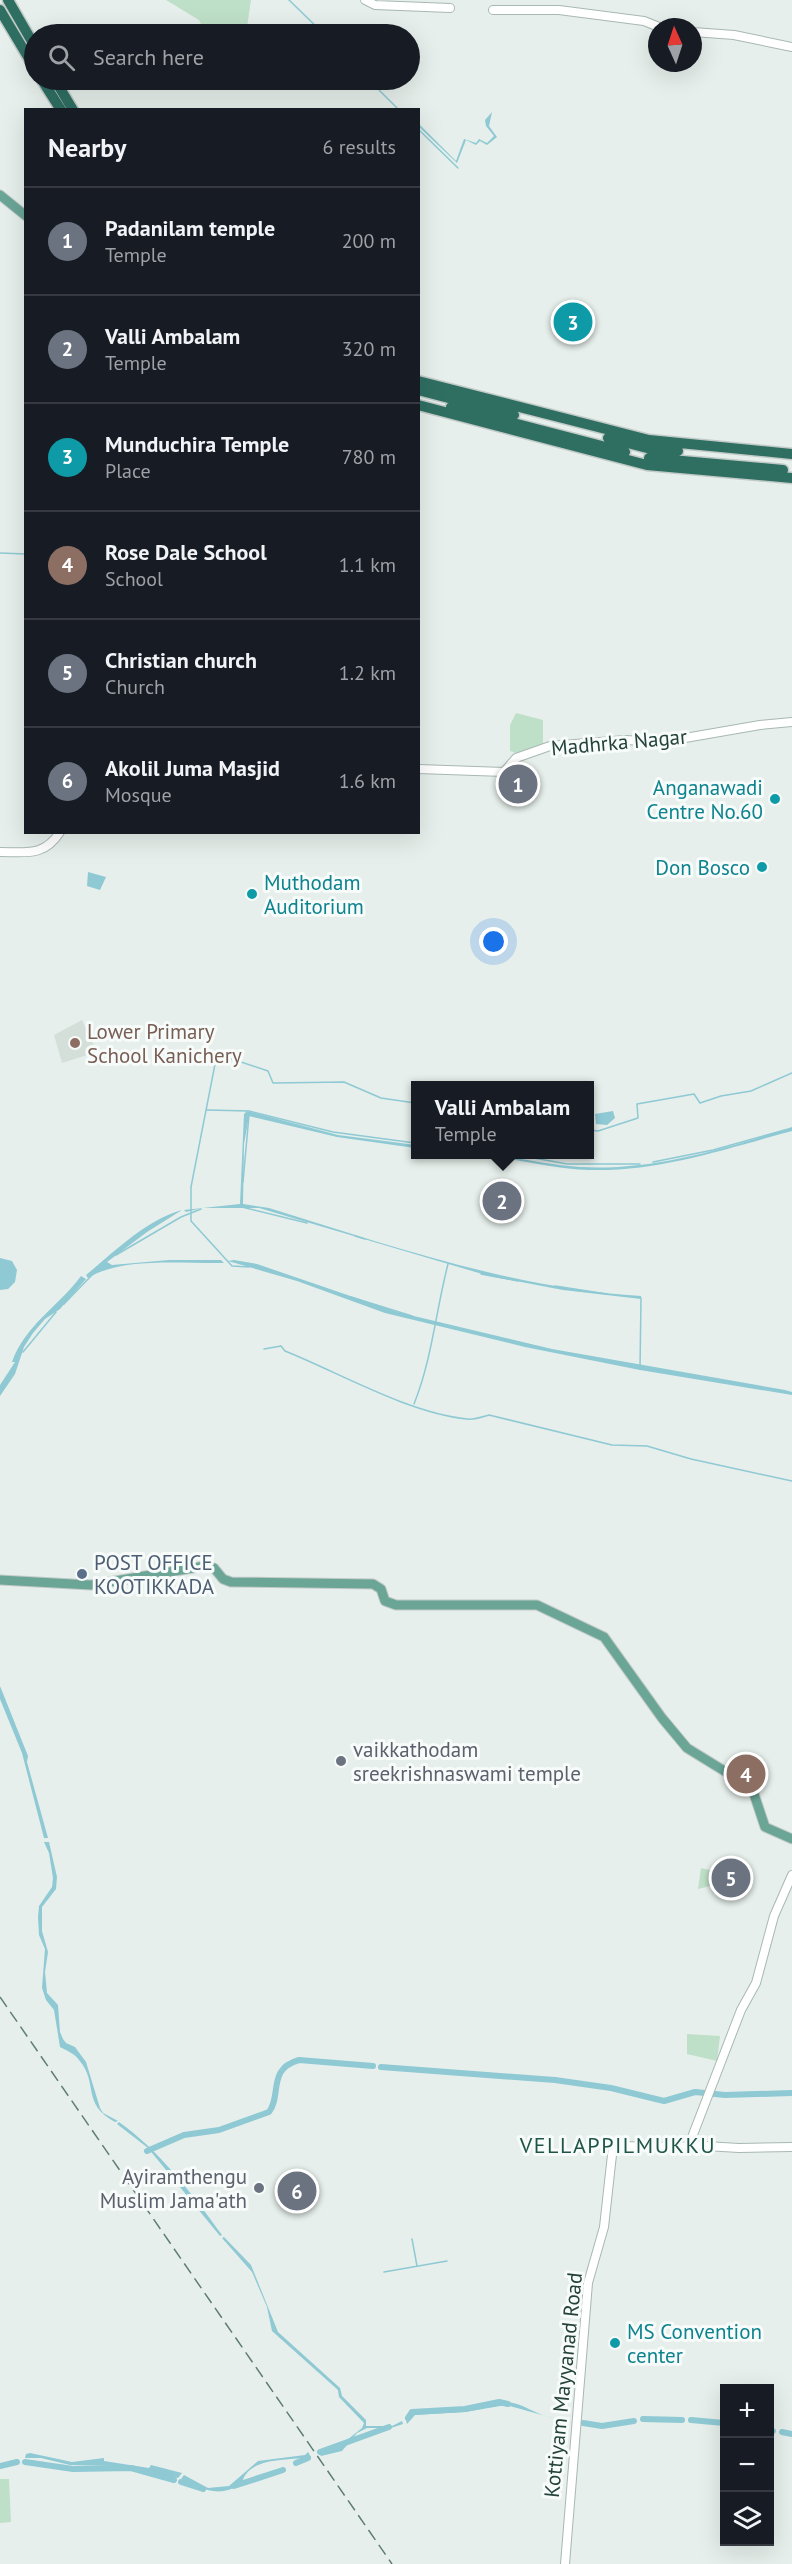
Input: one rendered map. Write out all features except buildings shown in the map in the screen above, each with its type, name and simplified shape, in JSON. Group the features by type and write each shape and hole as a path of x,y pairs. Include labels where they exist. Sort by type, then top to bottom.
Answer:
{"highway":[{"path":"8,0 24,28"},
{"path":"0,10 24,50"},
{"path":"48,90 60,108"},
{"path":"61,90 72,108"},
{"path":"420,382 649,440 792,454"},
{"path":"420,391 647,448 792,461"},
{"path":"420,400 648,458 792,471"},
{"path":"420,406 647,465 792,478"}],"main road":[{"path":"0,195 24,214"},
{"path":"0,1580 91,1585 205,1566 214,1568 223,1579 231,1582 374,1584 381,1589 385,1601 396,1605 540,1606 604,1637 662,1718 687,1748 752,1788 765,1827 792,1839"}],"street":[{"path":"365,0 375,5 450,8"},
{"path":"493,10 559,10 648,23"},
{"path":"702,33 734,35 792,47"},
{"name":"Madhrka Nagar","path":"420,769 504,772 516,758 549,746 625,740 662,742 760,725 792,722"},
{"path":"0,852 44,850 52,845 59,834"},
{"path":"792,1875 774,1916 756,1983 741,2010 689,2145 739,2148 792,2147"},
{"name":"Kottiyam Mayyanad Road","path":"565,2564 588,2283 604,2227 613,2146 682,2147 689,2145"}],"shaded area":[{"name":"Lower Primary School Kanichery","path":"82,1020 97,1052 62,1063 54,1035"},
{"path":"740,1755 758,1762 749,1780 731,1767"}],"green space":[{"path":"166,0 251,0 247,24 201,24 199,20"},
{"path":"516,713 543,720 543,746 519,754 510,751 510,725"},
{"path":"701,1868 714,1871 710,1886 698,1889"},
{"path":"687,2034 720,2036 717,2061 687,2054"},
{"path":"0,2479 9,2479 11,2522 0,2523"}],"water":[{"path":"492,112 489,126 497,137 487,145 480,141 476,145 466,140 457,163 420,128 420,125 456,161 464,139 476,143 479,139 487,143 494,136 486,126 485,120"},
{"path":"88,872 106,877 100,890 87,886"},
{"path":"247,1111 338,1135 411,1144 411,1147 337,1137 249,1116 244,1144 243,1204 269,1208 406,1250 499,1275 593,1291 641,1296 641,1299 563,1290 489,1276 259,1208 203,1208 240,1204 244,1114"},
{"path":"613,1111 615,1118 607,1125 596,1124 595,1114"},
{"path":"792,1127 792,1131 717,1152 666,1163 615,1170 574,1169 509,1159 580,1167 634,1166 688,1157"},
{"path":"182,1210 147,1232 107,1262 112,1265 169,1260 221,1260 224,1263 136,1264 102,1271 88,1278 86,1275 143,1229"},
{"path":"0,1258 12,1261 17,1270 15,1282 8,1289 0,1290"},
{"path":"228,1261 257,1264 397,1312 552,1349 785,1390 792,1392 792,1395 640,1370 525,1347 385,1313 297,1281"},
{"path":"81,1276 86,1279 60,1309 45,1319 33,1333 24,1347 15,1374 0,1396 0,1385 15,1362 12,1362 25,1337"},
{"path":"0,1686 28,1756 27,1762 48,1838 44,1838 22,1753 0,1699"},
{"path":"44,1842 49,1842 57,1877 56,1889 42,1907 42,1931 48,1952 45,1972 47,1993 58,2005 60,2032 63,2039 75,2047 86,2062 103,2113 94,2101 85,2069 73,2054 60,2047 54,2010 46,2000 42,1988 45,1949 39,1935 39,1906 52,1887 49,1853"},
{"path":"119,2122 162,2160 222,2235 220,2236 148,2148 117,2124"},
{"path":"224,2237 251,2265 278,2332 340,2388 342,2396 366,2420 366,2426 392,2426 402,2421 403,2424 391,2428 367,2428 357,2433 342,2451 321,2456 317,2451 337,2448 362,2428 364,2423 339,2397 338,2390 272,2331 267,2307 252,2272 222,2238"},
{"path":"507,2402 518,2404 543,2415 506,2405 465,2412 415,2415 407,2424 406,2420 412,2412 466,2410"},
{"path":"308,2452 311,2457 270,2461 252,2468 242,2483 226,2491 203,2489 181,2479 184,2475 208,2488 229,2486 258,2461 305,2455"},
{"path":"26,2454 72,2462 104,2458 104,2461 149,2468 151,2465 182,2473 178,2478 113,2466 70,2465 41,2458 25,2458"}],"waterway":[{"path":"289,0 314,24"},
{"path":"379,90 397,108"},
{"path":"420,131 458,168"},
{"path":"0,553 24,554"},
{"path":"249,1267 232,1266 191,1221 191,1187 217,1054 268,1071 273,1083 344,1082 381,1098 411,1102"},
{"path":"594,1131 638,1118 637,1104 694,1094 700,1103 721,1096 751,1091 792,1073"},
{"path":"207,1110 249,1111 333,1132 411,1142"},
{"path":"243,1182 249,1115"},
{"path":"653,1162 713,1150 785,1130"},
{"path":"540,1159 567,1164 640,1164"},
{"path":"242,1207 307,1223"},
{"path":"116,1255 181,1217 201,1209"},
{"path":"355,1236 365,1239"},
{"path":"414,1404 430,1352 448,1264"},
{"path":"481,1274 518,1281"},
{"path":"64,1304 92,1275"},
{"path":"555,1286 607,1294"},
{"path":"351,1297 412,1316"},
{"path":"640,1368 641,1298"},
{"path":"23,1352 56,1312"},
{"path":"264,1349 281,1346 285,1351 374,1391 444,1415 470,1419 489,1415 612,1445 647,1446 691,1459 792,1481"},
{"path":"147,2151 184,2135 219,2130 269,2112 275,2098 279,2076 289,2064 299,2060 373,2066"},
{"path":"381,2067 555,2080 611,2088 664,2101 695,2092 725,2095 792,2093"},
{"path":"412,2239 417,2266"},
{"path":"384,2272 447,2261"},
{"path":"408,2418 412,2412 465,2409 499,2402 508,2404"},
{"path":"643,2419 682,2420"},
{"path":"691,2420 720,2423"},
{"path":"583,2423 602,2426 634,2421"},
{"path":"320,2452 389,2427"},
{"path":"782,2432 792,2434"},
{"path":"296,2463 308,2458"},
{"path":"0,2466 17,2462"},
{"path":"25,2462 73,2469 131,2468 174,2480"},
{"path":"234,2486 283,2470"},
{"path":"181,2482 203,2489"}],"railway":[{"path":"0,1997 392,2564"}],"place":[{"name":"Munduchira Temple","path":"573,322"},
{"name":"Padanilam temple","path":"518,784"},
{"name":"Anganawadi Centre No.60","path":"775,799"},
{"name":"Don Bosco","path":"762,867"},
{"name":"Muthodam Auditorium","path":"252,894"},
{"name":"Lower Primary School Kanichery","path":"75,1043"},
{"name":"Valli Ambalam","path":"502,1201"},
{"name":"POST OFFICE KOOTIKKADA","path":"82,1574"},
{"name":"vaikkathodam sreekrishnaswami temple","path":"341,1761"},
{"name":"Rose Dale School","path":"746,1774"},
{"name":"Christian church","path":"731,1878"},
{"name":"Ayiramthengu Muslim Jama'ath","path":"259,2188"},
{"name":"Akolil Juma Masjid","path":"297,2191"},
{"name":"MS Convention center","path":"615,2343"}],"district":[{"name":"VELLAPPILMUKKU","path":"618,2145"}]}
